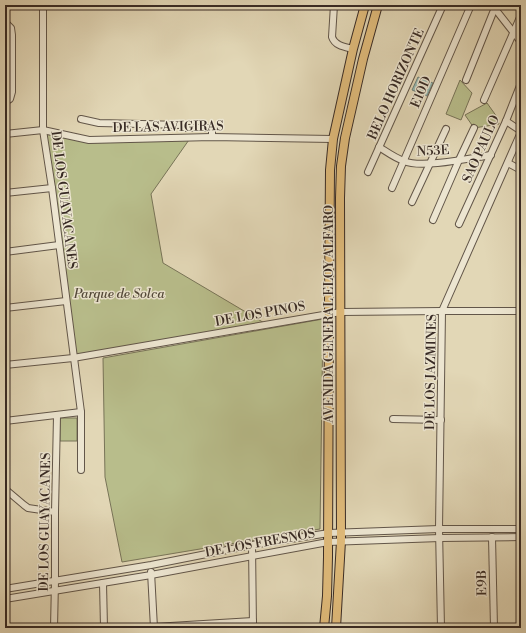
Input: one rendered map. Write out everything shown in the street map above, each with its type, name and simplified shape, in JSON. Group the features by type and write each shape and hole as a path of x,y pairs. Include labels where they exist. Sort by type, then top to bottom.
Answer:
{"main road":[{"name":"AVENIDA GENERAL ELOY ALFARO","path":"324,628 327,596 328,537 330,170 333,139 353,49 365,5"},
{"name":"AVENIDA GENERAL ELOY ALFARO","path":"336,628 341,537 341,166 345,138 363,59 378,5"}],"street":[{"name":"DE LOS GUAYACANES","path":"43,5 43,130 74,358 80,412 81,470"},
{"path":"334,5 333,41 335,44 353,49"},
{"name":"BELO HORIZONTE","path":"368,172 443,5"},
{"name":"E10D","path":"392,188 471,5"},
{"path":"494,6 521,42"},
{"path":"466,80 494,6"},
{"path":"484,100 521,15"},
{"path":"5,22 11,28 12,35 12,92 10,99 5,102"},
{"name":"SAO PAULO","path":"459,224 506,122 521,83"},
{"path":"81,119 99,122 182,125 184,128 210,128 212,129 212,137"},
{"path":"506,122 521,131"},
{"path":"433,220 474,128"},
{"path":"412,202 446,129"},
{"name":"DE LAS AVIGIRAS","path":"5,134 43,130 89,140 212,137 333,139"},
{"name":"DE LOS JAZMINES","path":"440,628 442,311 521,131"},
{"name":"N53E","path":"379,147 404,161 415,164 459,160 491,155"},
{"path":"508,163 521,170"},
{"path":"5,193 52,188"},
{"path":"5,252 59,245"},
{"path":"5,308 66,301"},
{"name":"DE LOS PINOS","path":"5,365 74,358 341,312 521,311"},
{"path":"5,421 57,416 80,412"},
{"name":"DE LOS GUAYACANES","path":"54,628 57,416"},
{"path":"393,419 441,420"},
{"path":"5,489 28,508 55,512"},
{"name":"DE LOS FRESNOS","path":"341,537 440,529 521,529"},
{"name":"DE LOS FRESNOS","path":"5,599 55,592 253,556 328,537"},
{"name":"DE LOS FRESNOS","path":"5,589 151,565 252,545 328,537 521,537"},
{"name":"E9B","path":"492,537 494,628"},
{"path":"151,565 154,627 253,625 252,545"},
{"path":"103,583 104,628"},
{"path":"13,588 15,598"}],"green space":[{"path":"460,80 472,93 461,120 446,114"},
{"path":"487,103 497,117 499,124 474,128 465,115"},
{"name":"Parque de Solca","path":"43,130 89,140 191,137 151,194 163,263 266,324 73,358"},
{"path":"323,319 320,529 122,562 105,477 103,358"},
{"path":"60,418 77,418 77,441 60,441"}],"water":[{"path":"418,77 433,83 427,96 412,90"}]}
